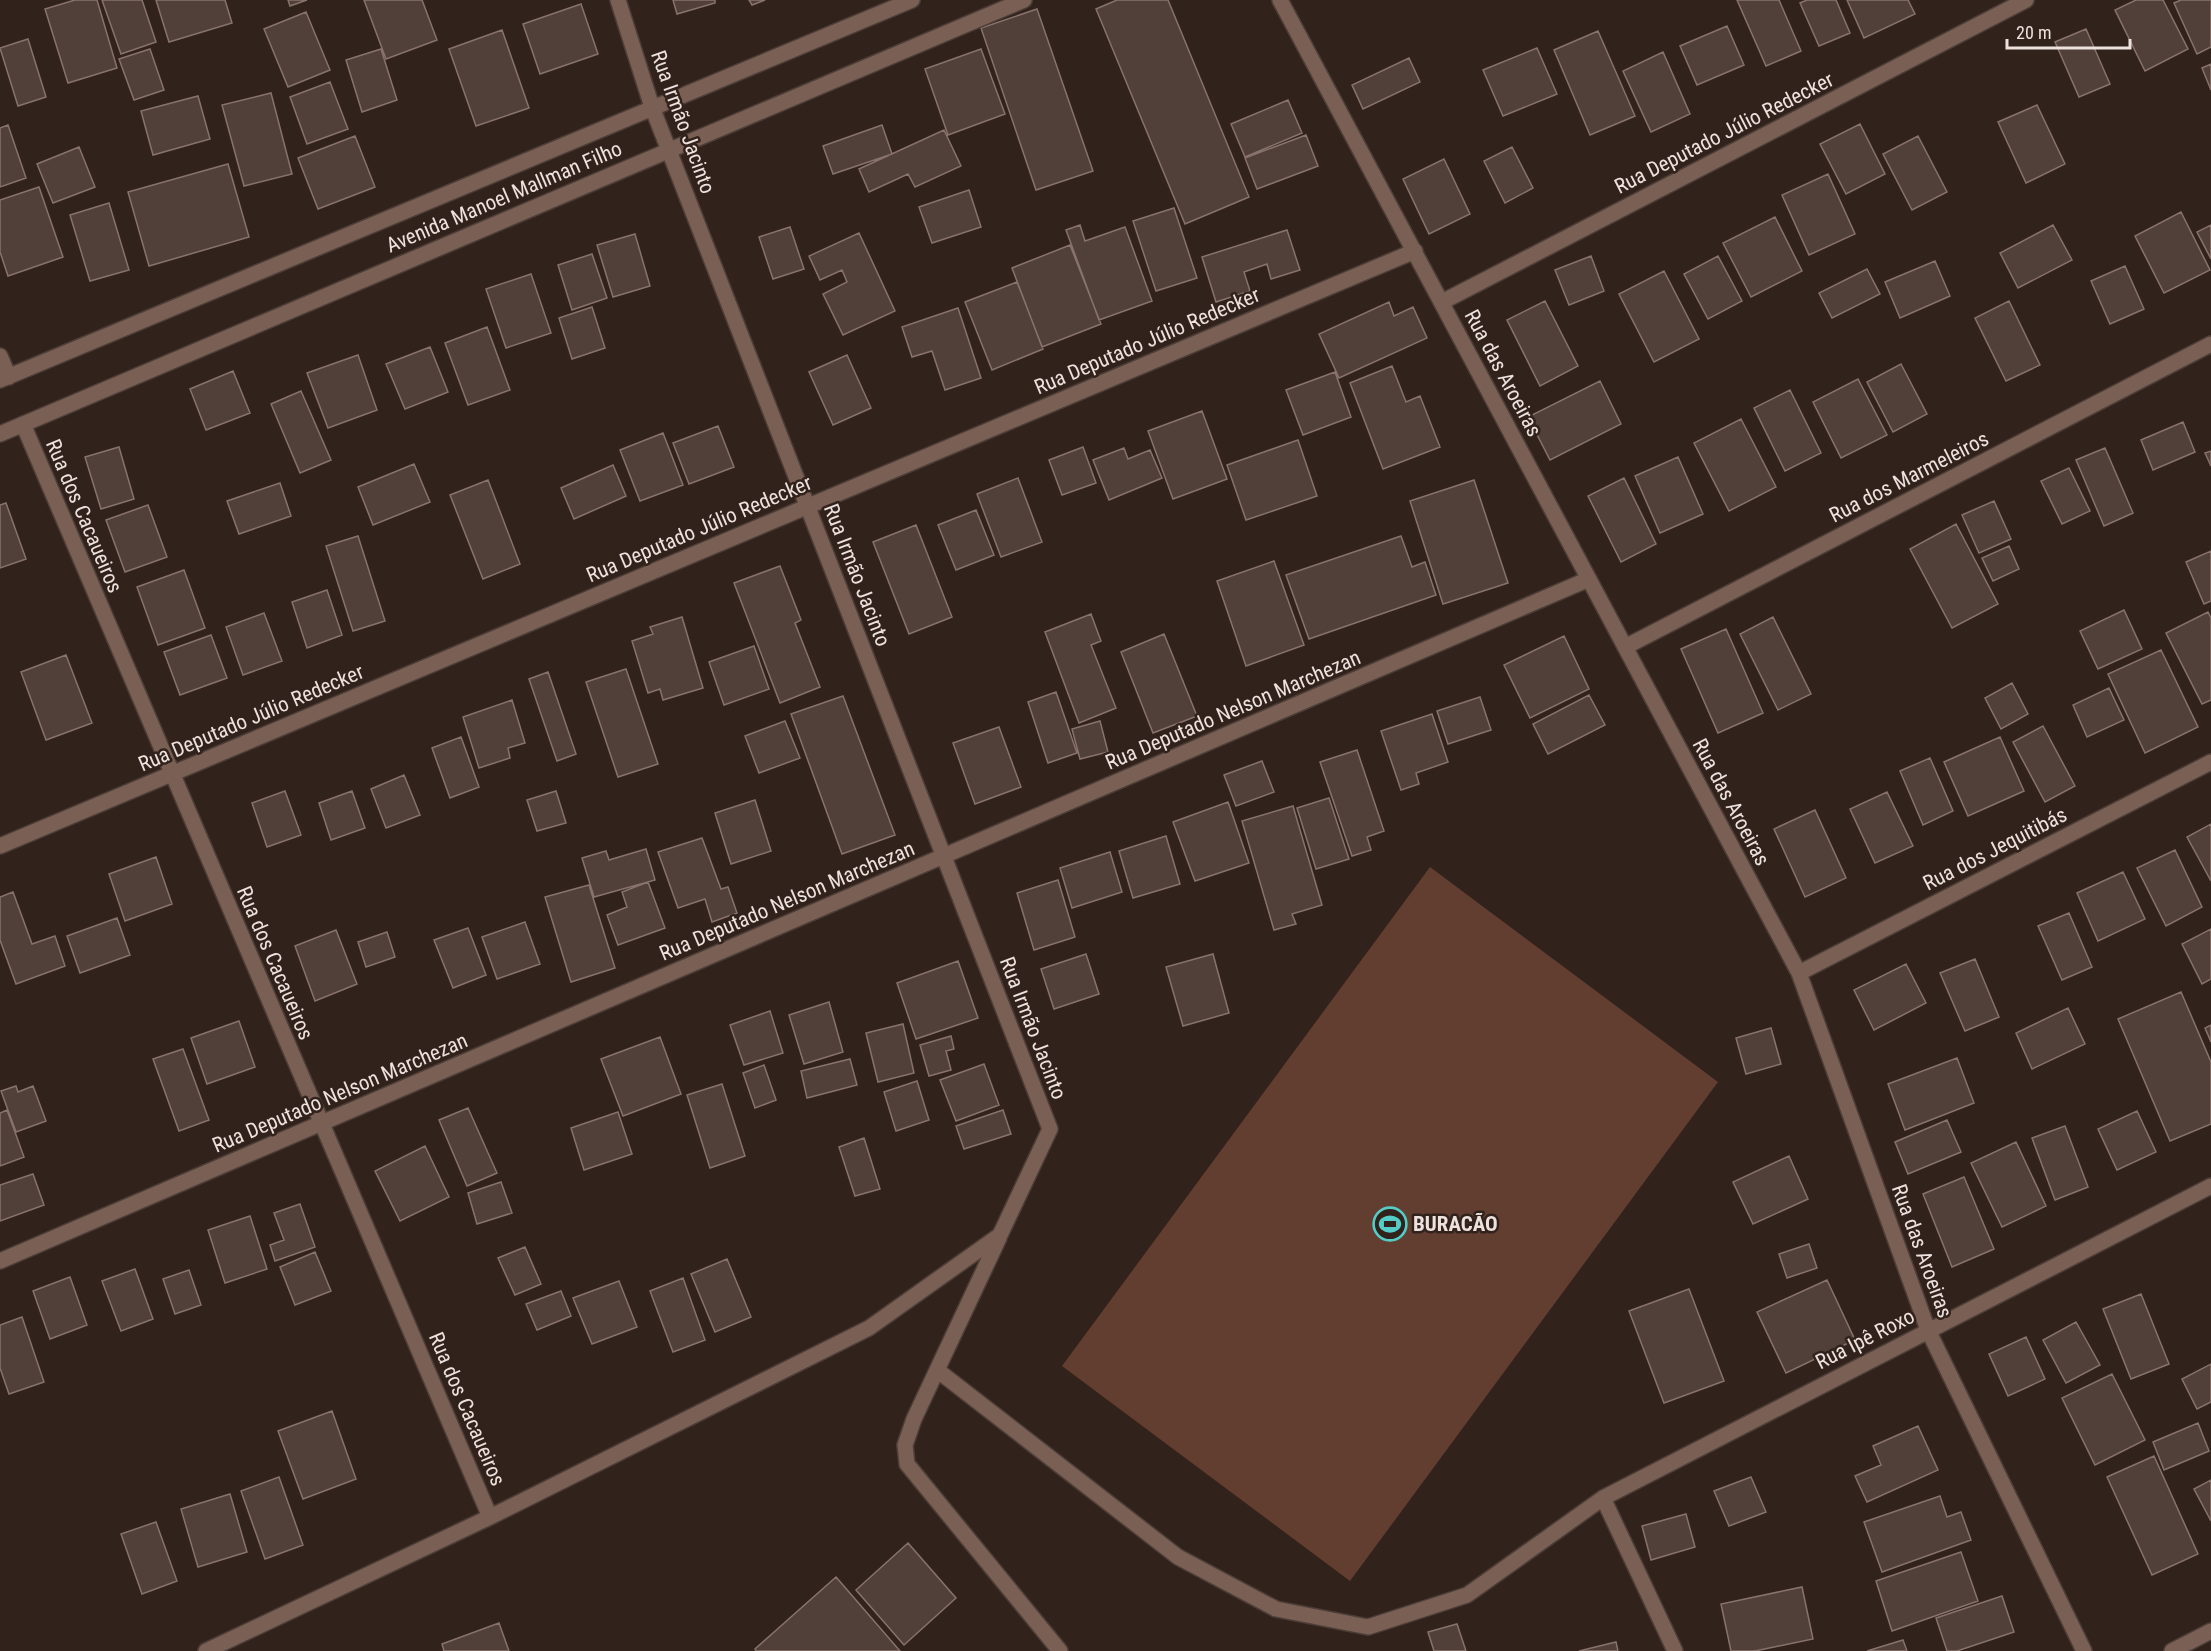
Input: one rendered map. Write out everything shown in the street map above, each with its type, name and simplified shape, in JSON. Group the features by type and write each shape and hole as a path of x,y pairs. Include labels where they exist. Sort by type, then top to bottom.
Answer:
{"street":[{"name":"Rua Irmão Jacinto","path":"618,0 652,107 1050,1130 1000,1235"},
{"name":"Avenida Manoel Mallman Filho","path":"4,378 912,0"},
{"name":"Avenida Manoel Mallman Filho","path":"0,434 1024,0"},
{"name":"Rua das Aroeiras","path":"1280,0 1799,973 1928,1330 2084,1651"},
{"name":"Rua Deputado Júlio Redecker","path":"1442,302 2026,0"},
{"name":"Rua Deputado Júlio Redecker","path":"0,846 1414,251"},
{"name":"Rua dos Marmeleiros","path":"1625,647 2211,344"},
{"path":"0,356 4,378"},
{"name":"Rua dos Cacaueiros","path":"23,424 490,1517"},
{"name":"Rua Deputado Nelson Marchezan","path":"0,1261 1589,579"},
{"name":"Rua dos Jequitibás","path":"1799,973 2211,762"},
{"name":"Rua Ipê Roxo","path":"937,1370 1178,1557 1276,1609 1368,1628 1467,1595 1603,1498 2211,1186"},
{"path":"206,1651 490,1517 869,1328 1000,1235"},
{"path":"1000,1235 914,1419 905,1445 907,1464 1060,1651"},
{"path":"1603,1498 1675,1651"},
{"path":"2172,1651 2211,1630"}],"shaded area":[{"name":"BURACÃO","path":"1430,867 1718,1082 1350,1581 1062,1366"}],"building":[{"path":"75,0 97,0 117,68 68,83 45,9"},
{"path":"102,0 142,0 156,42 121,54"},
{"path":"156,0 225,0 232,23 169,42"},
{"path":"288,0 307,0 290,6"},
{"path":"364,0 422,0 437,40 386,59"},
{"path":"673,0 715,0 715,3 677,14"},
{"path":"749,0 765,0 752,5"},
{"path":"1117,0 1168,0 1249,197 1185,224 1096,9"},
{"path":"1737,0 1779,0 1801,51 1766,66"},
{"path":"1807,0 1836,0 1850,33 1819,46 1800,3"},
{"path":"1847,0 1908,0 1915,14 1864,38"},
{"path":"2136,0 2163,0 2188,49 2145,71 2115,10"},
{"path":"2181,0 2211,0 2211,47 2197,54 2174,3"},
{"path":"581,4 598,54 540,74 523,24"},
{"path":"1037,9 1093,171 1036,190 981,28"},
{"path":"306,12 330,70 288,87 264,29"},
{"path":"1727,26 1744,65 1697,85 1680,46"},
{"path":"2086,29 2110,84 2079,97 2055,42"},
{"path":"502,30 529,108 476,126 449,49"},
{"path":"1598,31 1635,116 1590,135 1554,50"},
{"path":"28,39 46,97 18,106 0,48"},
{"path":"1537,48 1557,94 1503,116 1483,70"},
{"path":"150,49 164,90 134,100 119,59"},
{"path":"381,49 397,100 362,112 346,60"},
{"path":"981,49 1005,114 948,135 925,69"},
{"path":"1663,52 1690,114 1651,132 1623,71"},
{"path":"1409,58 1420,82 1363,109 1352,85"},
{"path":"2211,64 2211,90 2202,68"},
{"path":"330,82 348,129 307,144 290,97"},
{"path":"271,93 292,174 244,186 222,105"},
{"path":"198,96 210,139 153,155 141,111"},
{"path":"1288,100 1302,133 1245,157 1231,124"},
{"path":"2037,105 2065,164 2026,183 1998,122"},
{"path":"1860,124 1885,174 1846,194 1820,144"},
{"path":"8,125 26,178 0,187 0,128"},
{"path":"882,125 892,154 833,174 823,146"},
{"path":"944,130 961,166 915,187 908,174 869,192 859,169"},
{"path":"1306,135 1318,166 1257,189 1245,158"},
{"path":"355,136 375,187 318,209 298,158"},
{"path":"1918,136 1947,192 1912,210 1883,154"},
{"path":"79,147 95,187 53,203 37,164"},
{"path":"1512,147 1533,188 1505,203 1484,161"},
{"path":"1444,159 1470,214 1429,234 1403,179"},
{"path":"228,164 249,237 149,266 128,192"},
{"path":"1828,174 1855,234 1809,255 1782,195"},
{"path":"39,187 63,257 8,276 0,252 0,200"},
{"path":"969,190 981,227 932,243 919,207"},
{"path":"109,203 129,270 90,281 70,215"},
{"path":"1174,208 1197,278 1156,291 1133,221"},
{"path":"2181,212 2210,270 2164,293 2135,236"},
{"path":"1775,217 1802,271 1751,297 1723,243"},
{"path":"1080,225 1085,241 1125,227 1152,301 1099,320 1066,230"},
{"path":"2053,225 2072,260 2018,288 2000,253"},
{"path":"2211,225 2211,259 2197,232"},
{"path":"790,227 804,269 773,279 759,237"},
{"path":"1287,230 1300,270 1271,279 1267,264 1244,272 1250,291 1216,302 1202,257"},
{"path":"859,233 895,311 843,335 823,294 847,282 842,270 820,280 809,256"},
{"path":"635,234 650,286 613,297 597,245"},
{"path":"1070,245 1101,324 1042,347 1012,268"},
{"path":"592,254 607,298 572,310 558,265"},
{"path":"1591,256 1604,291 1569,305 1555,270"},
{"path":"1718,256 1742,301 1708,319 1684,274"},
{"path":"1935,261 1950,296 1900,318 1885,282"},
{"path":"2125,266 2144,309 2110,324 2091,281"},
{"path":"1867,269 1880,294 1832,318 1819,293"},
{"path":"1664,271 1699,339 1654,362 1619,294"},
{"path":"531,274 551,333 506,348 486,289"},
{"path":"1017,282 1043,349 992,370 965,302"},
{"path":"1545,301 1578,366 1540,386 1507,320"},
{"path":"2009,301 2040,365 2006,381 1975,318"},
{"path":"1389,302 1394,316 1413,307 1427,338 1339,378 1319,334"},
{"path":"592,307 605,348 572,359 559,318"},
{"path":"958,308 981,378 945,390 932,351 912,357 902,327"},
{"path":"487,327 510,390 468,405 445,343"},
{"path":"430,347 448,392 405,409 386,364"},
{"path":"358,355 377,410 328,428 307,373"},
{"path":"847,355 871,408 833,425 809,372"},
{"path":"1901,364 1927,414 1893,432 1867,382"},
{"path":"1392,366 1406,402 1420,396 1440,447 1383,469 1350,383"},
{"path":"233,371 250,413 206,430 190,389"},
{"path":"1335,372 1351,417 1303,435 1286,390"},
{"path":"1858,379 1887,435 1841,458 1813,402"},
{"path":"1600,381 1621,424 1550,460 1528,417"},
{"path":"1790,390 1821,453 1785,471 1754,408"},
{"path":"301,391 331,460 300,473 271,404"},
{"path":"1202,411 1227,479 1173,499 1148,431"},
{"path":"1741,419 1776,487 1729,511 1694,443"},
{"path":"2183,422 2195,452 2153,470 2141,440"},
{"path":"718,426 734,467 689,484 673,443"},
{"path":"663,433 683,485 640,501 620,450"},
{"path":"1298,440 1317,496 1246,520 1227,465"},
{"path":"119,447 134,499 101,509 85,457"},
{"path":"1083,447 1096,483 1062,495 1049,460"},
{"path":"1124,448 1128,459 1150,450 1162,478 1109,500 1093,460"},
{"path":"2105,448 2133,513 2104,526 2076,460"},
{"path":"2211,451 2211,466 2205,453"},
{"path":"1678,457 1703,514 1660,533 1635,476"},
{"path":"414,464 430,502 373,525 358,487"},
{"path":"613,465 626,496 574,519 561,488"},
{"path":"2069,468 2090,511 2062,524 2041,481"},
{"path":"1018,478 1042,542 1001,557 977,494"},
{"path":"1624,478 1656,544 1621,562 1588,496"},
{"path":"488,480 520,564 483,579 450,495"},
{"path":"1474,480 1508,583 1443,604 1410,501"},
{"path":"280,483 291,516 239,534 227,501"},
{"path":"1994,501 2011,539 1979,553 1962,515"},
{"path":"6,503 26,559 0,568 0,505"},
{"path":"148,505 167,557 125,572 106,520"},
{"path":"976,510 994,555 956,570 938,525"},
{"path":"1956,524 1998,604 1952,628 1910,549"},
{"path":"916,525 952,617 909,634 873,542"},
{"path":"358,536 385,621 353,631 326,546"},
{"path":"1401,536 1412,567 1425,562 1436,595 1309,639 1286,575"},
{"path":"2009,546 2019,569 1993,581 1982,558"},
{"path":"2211,551 2211,601 2204,604 2186,562"},
{"path":"1274,561 1304,645 1246,666 1217,581"},
{"path":"780,566 801,620 795,623 820,687 780,703 734,583"},
{"path":"184,570 205,628 158,645 137,587"},
{"path":"327,590 342,635 307,648 292,602"},
{"path":"2124,610 2142,649 2098,669 2080,631"},
{"path":"2208,612 2211,618 2211,700 2202,704 2166,633"},
{"path":"264,613 282,661 243,675 226,627"},
{"path":"1091,614 1101,641 1091,645 1116,708 1079,723 1045,632"},
{"path":"682,617 703,688 663,700 660,689 648,693 632,641 653,634 650,627"},
{"path":"1773,617 1811,694 1778,710 1740,634"},
{"path":"1726,629 1763,713 1718,733 1681,649"},
{"path":"1164,634 1197,716 1153,733 1121,652"},
{"path":"211,635 227,678 180,695 164,652"},
{"path":"1564,636 1589,689 1530,718 1504,665"},
{"path":"754,646 769,689 724,705 709,662"},
{"path":"2161,650 2198,727 2145,753 2108,674"},
{"path":"66,655 92,723 46,740 21,672"},
{"path":"626,669 658,764 618,777 586,682"},
{"path":"548,672 576,754 557,761 529,679"},
{"path":"2012,683 2028,714 2001,729 1985,698"},
{"path":"2109,688 2124,720 2087,737 2073,705"},
{"path":"1056,692 1077,753 1048,763 1028,702"},
{"path":"1589,695 1605,725 1548,754 1533,724"},
{"path":"843,696 895,835 842,854 791,714"},
{"path":"1480,697 1491,730 1448,744 1437,711"},
{"path":"512,700 525,743 508,748 510,758 479,768 463,717"},
{"path":"1432,714 1448,762 1416,773 1419,784 1401,790 1381,731"},
{"path":"785,721 800,758 759,773 745,736"},
{"path":"1100,721 1108,752 1080,759 1072,729"},
{"path":"2043,726 2075,786 2045,802 2013,742"},
{"path":"999,727 1021,787 975,804 953,743"},
{"path":"461,737 479,787 450,798 432,748"},
{"path":"2000,737 2024,791 1968,816 1944,762"},
{"path":"1357,750 1384,831 1367,837 1371,850 1352,856 1320,762"},
{"path":"1930,758 1953,811 1923,825 1900,771"},
{"path":"1262,761 1274,792 1236,806 1224,775"},
{"path":"404,775 420,815 386,828 371,789"},
{"path":"285,791 301,835 267,847 252,803"},
{"path":"352,791 365,828 331,840 319,803"},
{"path":"556,791 566,823 537,831 527,800"},
{"path":"1887,792 1913,846 1875,863 1850,809"},
{"path":"1329,798 1349,859 1316,869 1297,808"},
{"path":"755,800 771,851 731,864 715,813"},
{"path":"1228,802 1249,863 1195,881 1173,822"},
{"path":"1293,806 1322,905 1292,914 1296,924 1274,930 1242,821"},
{"path":"1815,810 1846,878 1805,897 1774,829"},
{"path":"2211,824 2211,881 2187,837"},
{"path":"1166,836 1180,884 1133,898 1119,851"},
{"path":"702,838 721,889 728,887 737,913 712,922 705,899 678,908 658,852"},
{"path":"646,849 655,880 594,897 582,858 606,851 609,860"},
{"path":"2175,850 2202,907 2166,926 2137,868"},
{"path":"1110,852 1122,892 1072,908 1060,868"},
{"path":"156,857 172,904 125,921 109,874"},
{"path":"2123,872 2145,919 2098,941 2077,893"},
{"path":"1058,880 1075,937 1034,950 1017,893"},
{"path":"648,882 665,928 618,945 607,915 627,907 622,892"},
{"path":"589,885 615,968 571,982 545,897"},
{"path":"13,892 32,944 55,936 65,966 16,984 0,940 0,897"},
{"path":"2069,913 2092,967 2062,980 2038,926"},
{"path":"117,918 130,955 80,973 67,936"},
{"path":"525,922 540,964 497,979 482,937"},
{"path":"468,928 486,975 453,988 434,940"},
{"path":"2211,929 2211,979 2202,984 2182,944"},
{"path":"336,930 357,984 315,1001 295,946"},
{"path":"387,932 395,957 366,967 358,942"},
{"path":"1086,954 1099,994 1054,1009 1041,969"},
{"path":"1213,954 1229,1013 1183,1026 1166,967"},
{"path":"1975,959 1999,1017 1965,1031 1940,973"},
{"path":"958,961 978,1018 916,1039 897,983"},
{"path":"1906,964 1926,1003 1874,1030 1854,990"},
{"path":"2181,992 2211,1062 2211,1124 2170,1141 2118,1019"},
{"path":"829,1002 843,1052 804,1064 789,1015"},
{"path":"2068,1008 2085,1044 2032,1069 2016,1033"},
{"path":"770,1011 783,1053 744,1065 730,1025"},
{"path":"239,1021 255,1067 207,1084 191,1038"},
{"path":"903,1024 914,1073 878,1082 866,1033"},
{"path":"2211,1025 2211,1042 2205,1028"},
{"path":"1771,1028 1781,1064 1746,1074 1736,1038"},
{"path":"951,1036 954,1049 946,1051 951,1070 929,1076 920,1045"},
{"path":"660,1037 681,1094 623,1116 601,1059"},
{"path":"183,1049 209,1120 179,1131 153,1059"},
{"path":"1957,1058 1974,1103 1905,1130 1888,1084"},
{"path":"850,1059 857,1085 807,1098 801,1071"},
{"path":"984,1064 999,1105 956,1121 940,1080"},
{"path":"764,1065 776,1100 755,1108 743,1073"},
{"path":"917,1081 929,1120 896,1131 884,1092"},
{"path":"722,1084 745,1156 710,1168 687,1095"},
{"path":"16,1086 18,1092 33,1086 46,1121 16,1132 1,1091"},
{"path":"468,1108 497,1173 467,1186 439,1120"},
{"path":"7,1110 24,1157 0,1166 0,1113"},
{"path":"1003,1110 1011,1134 964,1149 956,1126"},
{"path":"2137,1111 2156,1152 2117,1170 2098,1129"},
{"path":"618,1112 632,1154 584,1170 571,1128"},
{"path":"1947,1120 1961,1152 1908,1174 1895,1142"},
{"path":"2065,1126 2088,1187 2055,1200 2032,1138"},
{"path":"864,1138 880,1189 855,1196 839,1147"},
{"path":"2016,1142 2046,1206 2002,1227 1971,1163"},
{"path":"425,1146 449,1197 400,1221 375,1171"},
{"path":"1789,1156 1808,1199 1753,1224 1733,1182"},
{"path":"33,1174 44,1205 0,1221 0,1185"},
{"path":"1964,1177 1994,1249 1952,1267 1923,1194"},
{"path":"501,1182 512,1213 477,1224 468,1193"},
{"path":"300,1204 315,1247 275,1261 270,1245 284,1240 274,1213"},
{"path":"250,1216 267,1269 225,1283 208,1230"},
{"path":"1809,1244 1817,1268 1787,1278 1779,1254"},
{"path":"525,1247 541,1284 515,1295 498,1258"},
{"path":"315,1252 331,1291 295,1305 280,1267"},
{"path":"727,1259 751,1317 715,1332 691,1274"},
{"path":"135,1269 153,1319 121,1331 102,1281"},
{"path":"189,1270 201,1305 175,1314 163,1279"},
{"path":"70,1277 87,1325 50,1339 33,1291"},
{"path":"683,1278 705,1340 673,1352 650,1291"},
{"path":"1827,1280 1855,1340 1786,1373 1757,1312"},
{"path":"619,1281 637,1327 592,1344 573,1298"},
{"path":"1689,1289 1724,1381 1664,1403 1629,1311"},
{"path":"561,1291 571,1316 537,1330 526,1304"},
{"path":"2141,1294 2169,1364 2131,1379 2103,1309"},
{"path":"22,1317 44,1382 9,1394 0,1368 0,1325"},
{"path":"2076,1322 2100,1365 2066,1383 2043,1340"},
{"path":"2026,1337 2045,1379 2008,1396 1989,1354"},
{"path":"2211,1364 2211,1402 2197,1409 2182,1379"},
{"path":"2112,1374 2145,1440 2095,1465 2062,1398"},
{"path":"332,1411 356,1479 303,1499 278,1431"},
{"path":"2198,1423 2209,1451 2164,1470 2153,1442"},
{"path":"1918,1426 1938,1470 1867,1502 1855,1476 1881,1465 1873,1446"},
{"path":"2154,1456 2198,1554 2152,1575 2107,1477"},
{"path":"279,1477 303,1545 265,1559 241,1491"},
{"path":"1751,1477 1766,1512 1729,1526 1714,1491"},
{"path":"2211,1480 2211,1521 2194,1489"},
{"path":"230,1494 247,1552 198,1567 181,1509"},
{"path":"1940,1496 1947,1517 1961,1512 1971,1540 1882,1572 1864,1522"},
{"path":"1686,1514 1695,1547 1651,1560 1642,1526"},
{"path":"156,1522 177,1581 142,1594 121,1534"},
{"path":"908,1543 956,1598 904,1645 856,1590"},
{"path":"1961,1552 1978,1601 1892,1631 1876,1581"},
{"path":"836,1577 900,1651 756,1651 755,1649"},
{"path":"1802,1587 1813,1639 1755,1651 1731,1651 1721,1604"},
{"path":"2002,1596 2014,1632 1957,1651 1947,1651 1936,1618"},
{"path":"499,1623 509,1651 444,1651 442,1644"},
{"path":"1457,1624 1466,1651 1434,1651 1428,1632"},
{"path":"1903,1640 1907,1651 1867,1651"},
{"path":"1616,1642 1618,1651 1579,1651"}],"place":[{"name":"BURACÃO","path":"1390,1224"}]}
